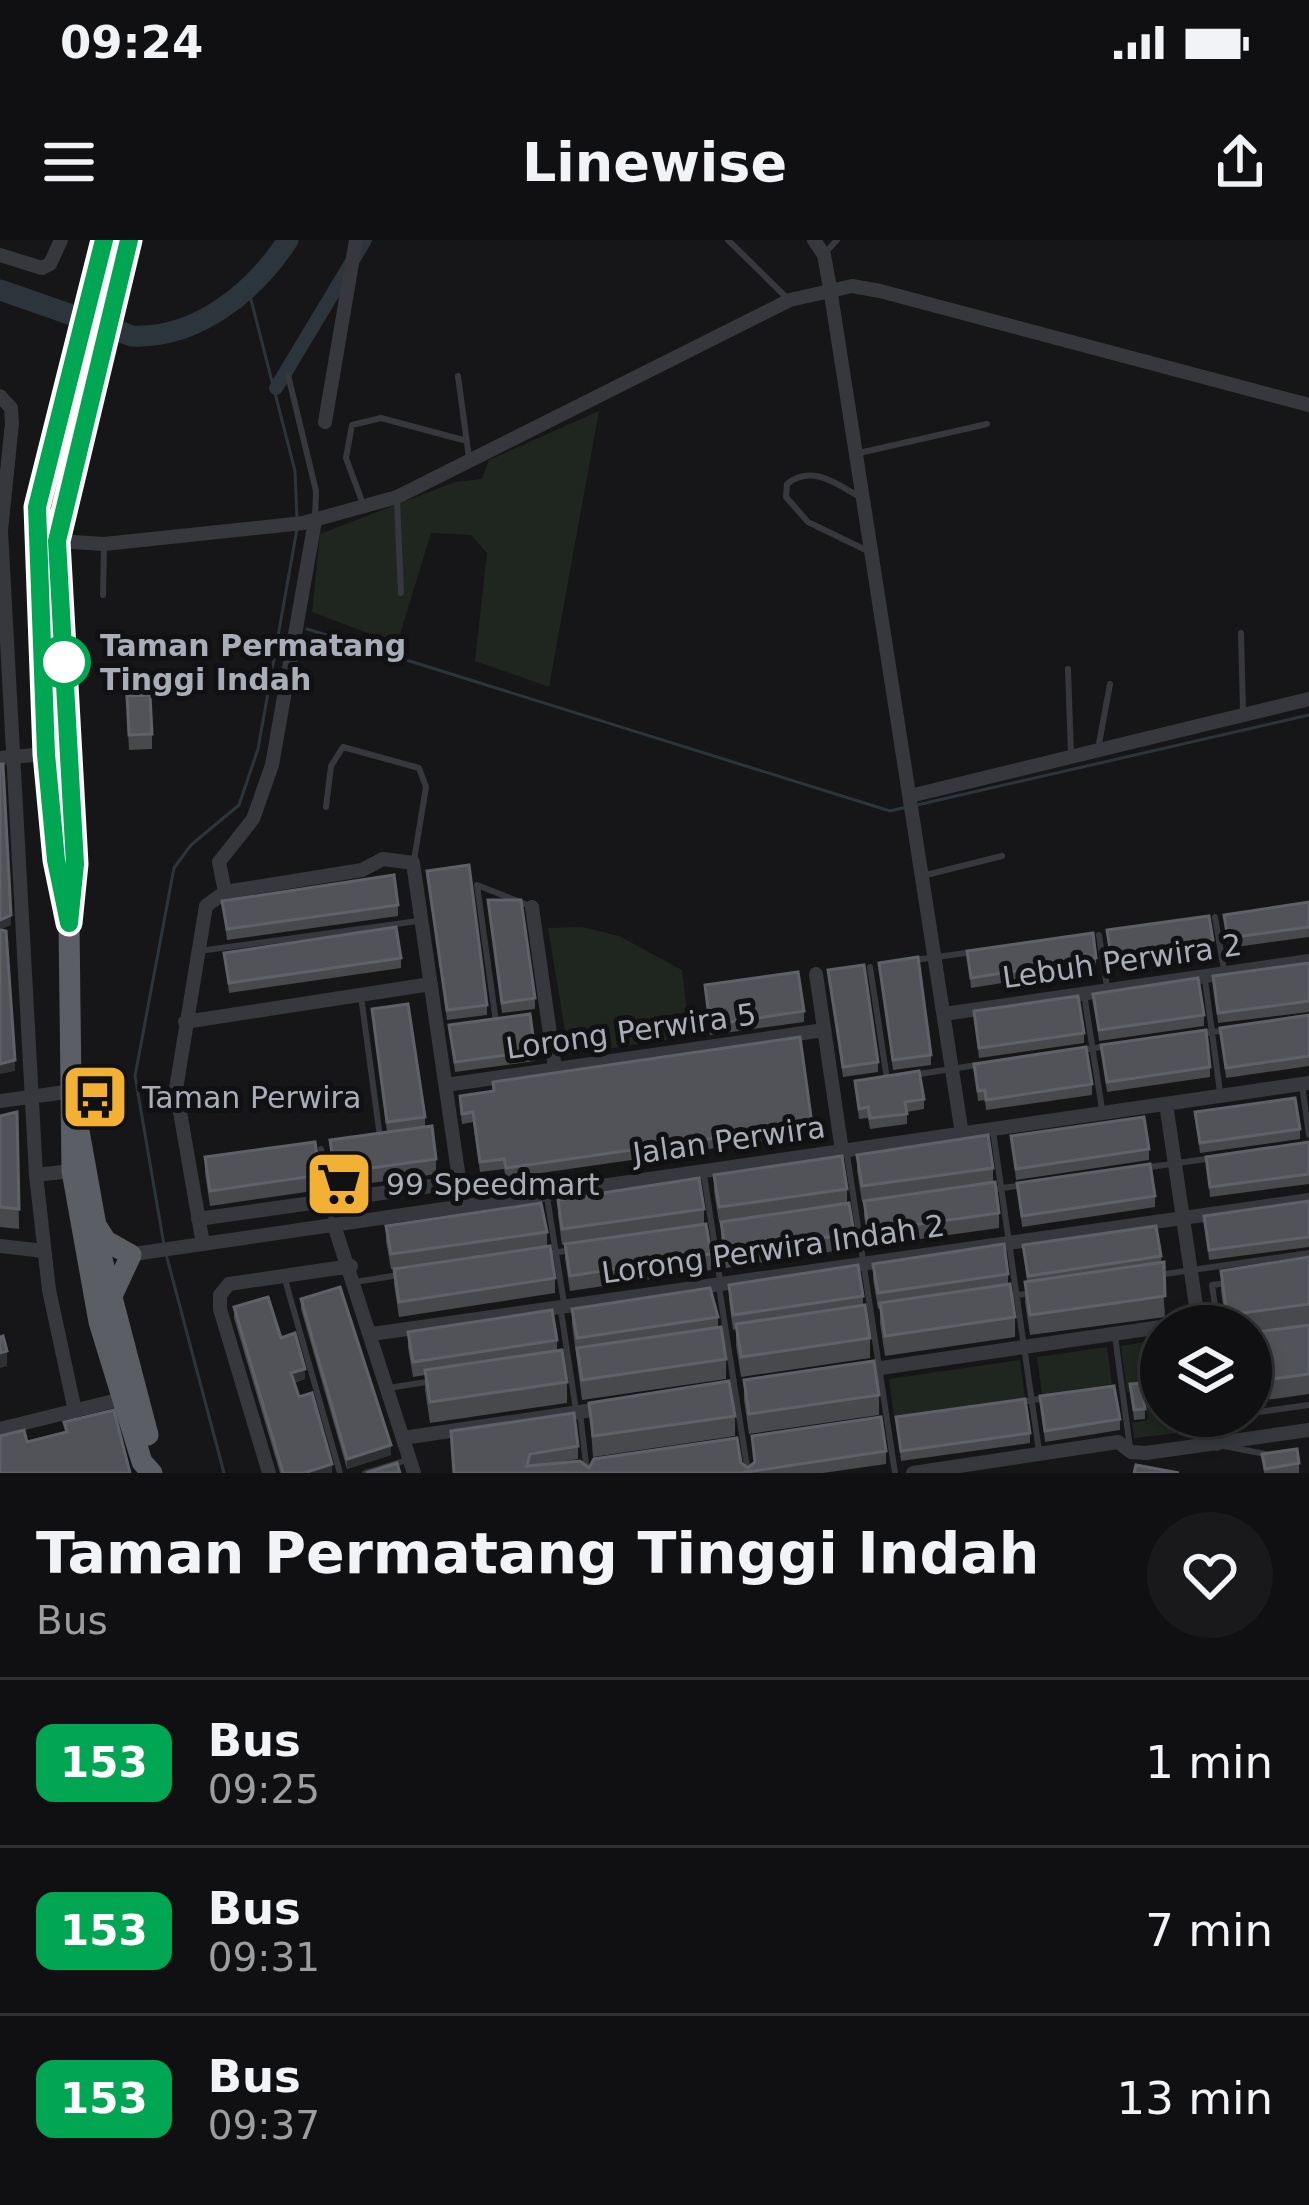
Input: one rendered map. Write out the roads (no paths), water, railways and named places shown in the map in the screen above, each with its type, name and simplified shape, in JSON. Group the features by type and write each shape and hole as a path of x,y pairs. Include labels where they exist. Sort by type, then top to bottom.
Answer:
{"highway":[{"path":"69,923 56,860 46,754 36,597 37,507 104,240"},
{"path":"129,240 57,541 75,864 69,923 74,1100 69,1134 72,1171 122,1399 142,1462 154,1473"},
{"path":"46,754 60,748 68,732"},
{"path":"74,1100 85,1140 96,1226 94,1261 111,1298 154,1473"},
{"path":"96,1226 106,1241 139,1253 111,1298"}],"street":[{"path":"0,256 42,268 61,240"},
{"path":"325,422 356,240"},
{"path":"814,240 824,254 830,288 962,1134"},
{"path":"57,541 104,544 302,522 397,497 790,301 830,288 852,286 956,309 1309,404"},
{"path":"0,396 11,408 12,423 1,531 6,757 23,931 36,1175 44,1251 76,1418"},
{"path":"225,892 219,862 253,818 272,765 302,522"},
{"path":"2,598 36,597"},
{"path":"910,798 1309,699"},
{"path":"6,757 46,754"},
{"path":"203,1244 176,1089 206,906 225,892 362,870 383,859 413,863 464,1206"},
{"path":"532,907 555,1069"},
{"name":"Lebuh Perwira 2","path":"944,1014 1309,962"},
{"path":"816,974 844,1150"},
{"path":"185,1022 431,985"},
{"name":"Lorong Perwira 5","path":"446,1084 824,1030"},
{"name":"Jalan Perwira","path":"94,1261 1305,1084"},
{"path":"0,1101 74,1100"},
{"path":"1166,1104 1196,1305"},
{"path":"36,1175 72,1171"},
{"path":"198,1219 460,1182"},
{"name":"Lorong Perwira Indah 2","path":"372,1334 1309,1200"},
{"path":"333,1225 353,1274 412,1466"},
{"path":"0,1246 44,1251"},
{"path":"269,1473 220,1309 220,1294 229,1284 353,1274"},
{"path":"838,1374 1140,1331"},
{"path":"713,1393 756,1386"},
{"path":"0,1429 76,1418 122,1399"},
{"path":"404,1438 625,1406"},
{"path":"913,1473 1118,1442 1131,1452 1309,1430"},
{"path":"1216,1437 1217,1444"}],"lane":[{"path":"728,240 790,301"},
{"path":"824,254 837,240"},
{"path":"288,375 316,491 302,522"},
{"path":"458,376 469,458"},
{"path":"364,507 346,458 352,425 381,418 467,441"},
{"path":"856,454 987,424"},
{"path":"863,499 826,477 810,475 788,484 786,497 808,522 872,553"},
{"path":"397,497 400,593"},
{"path":"104,544 104,595"},
{"path":"1241,633 1243,714"},
{"path":"1068,669 1072,757"},
{"path":"1098,749 1110,684"},
{"path":"326,807 332,766 343,747 419,768 426,787 413,863"},
{"path":"922,876 1002,856"},
{"path":"496,1022 477,885 532,907"},
{"path":"1192,921 1215,917 1224,974"},
{"path":"199,951 422,921"},
{"path":"0,934 23,931"},
{"path":"1076,938 1122,931"},
{"path":"1099,935 1108,990"},
{"path":"913,960 982,951"},
{"path":"852,969 892,964"},
{"path":"870,967 887,1079"},
{"path":"816,974 834,972"},
{"path":"1205,976 1220,1096"},
{"path":"1084,994 1102,1113"},
{"path":"361,995 381,1141"},
{"path":"530,1017 548,1015"},
{"path":"476,1024 513,1019"},
{"path":"437,1029 457,1027"},
{"path":"1192,1034 1231,1029"},
{"path":"1069,1052 1112,1046"},
{"path":"869,1082 999,1062"},
{"path":"833,1087 851,1084"},
{"path":"1305,1084 1309,1135"},
{"path":"993,1129 1040,1454"},
{"path":"434,1133 452,1131"},
{"path":"361,1143 399,1138"},
{"path":"299,1152 341,1146"},
{"path":"321,1149 333,1225"},
{"path":"844,1150 896,1473"},
{"path":"1131,1169 1220,1157"},
{"path":"189,1167 211,1164"},
{"path":"704,1171 748,1473"},
{"path":"981,1191 1045,1182"},
{"path":"547,1194 587,1469"},
{"path":"835,1212 876,1206"},
{"path":"690,1233 733,1227"},
{"path":"534,1256 579,1249"},
{"path":"1148,1276 1309,1253"},
{"path":"353,1274 400,1275"},
{"path":"284,1276 340,1473"},
{"path":"1215,1305 1212,1285 1231,1282"},
{"path":"996,1299 1039,1292"},
{"path":"851,1320 892,1314"},
{"path":"1114,1334 1131,1452"},
{"path":"704,1341 748,1335"},
{"path":"546,1364 591,1358"},
{"path":"388,1388 456,1378"},
{"path":"1100,1390 1122,1387"},
{"path":"1012,1403 1054,1397"},
{"path":"1272,1410 1309,1405"},
{"path":"867,1424 908,1418"},
{"path":"721,1446 764,1439"},
{"path":"1217,1444 1264,1456 1286,1452"},
{"path":"568,1468 587,1469 609,1462"},
{"path":"365,1473 412,1466"}],"waterway":[{"path":"0,290 132,336 156,335 179,330 222,309 258,277 288,240"},
{"path":"276,388 365,240"},
{"path":"247,284 295,471 297,519"},
{"path":"164,1245 135,1076 174,868 191,845 239,805 258,749 297,529"},
{"path":"307,629 890,811 907,807"},
{"path":"917,805 1309,715"},
{"path":"166,1254 224,1473"}],"place":[{"name":"Taman Permatang Tinggi Indah","path":"64,662"},
{"name":"Taman Perwira","path":"95,1097"},
{"name":"99 Speedmart","path":"339,1184"}]}
